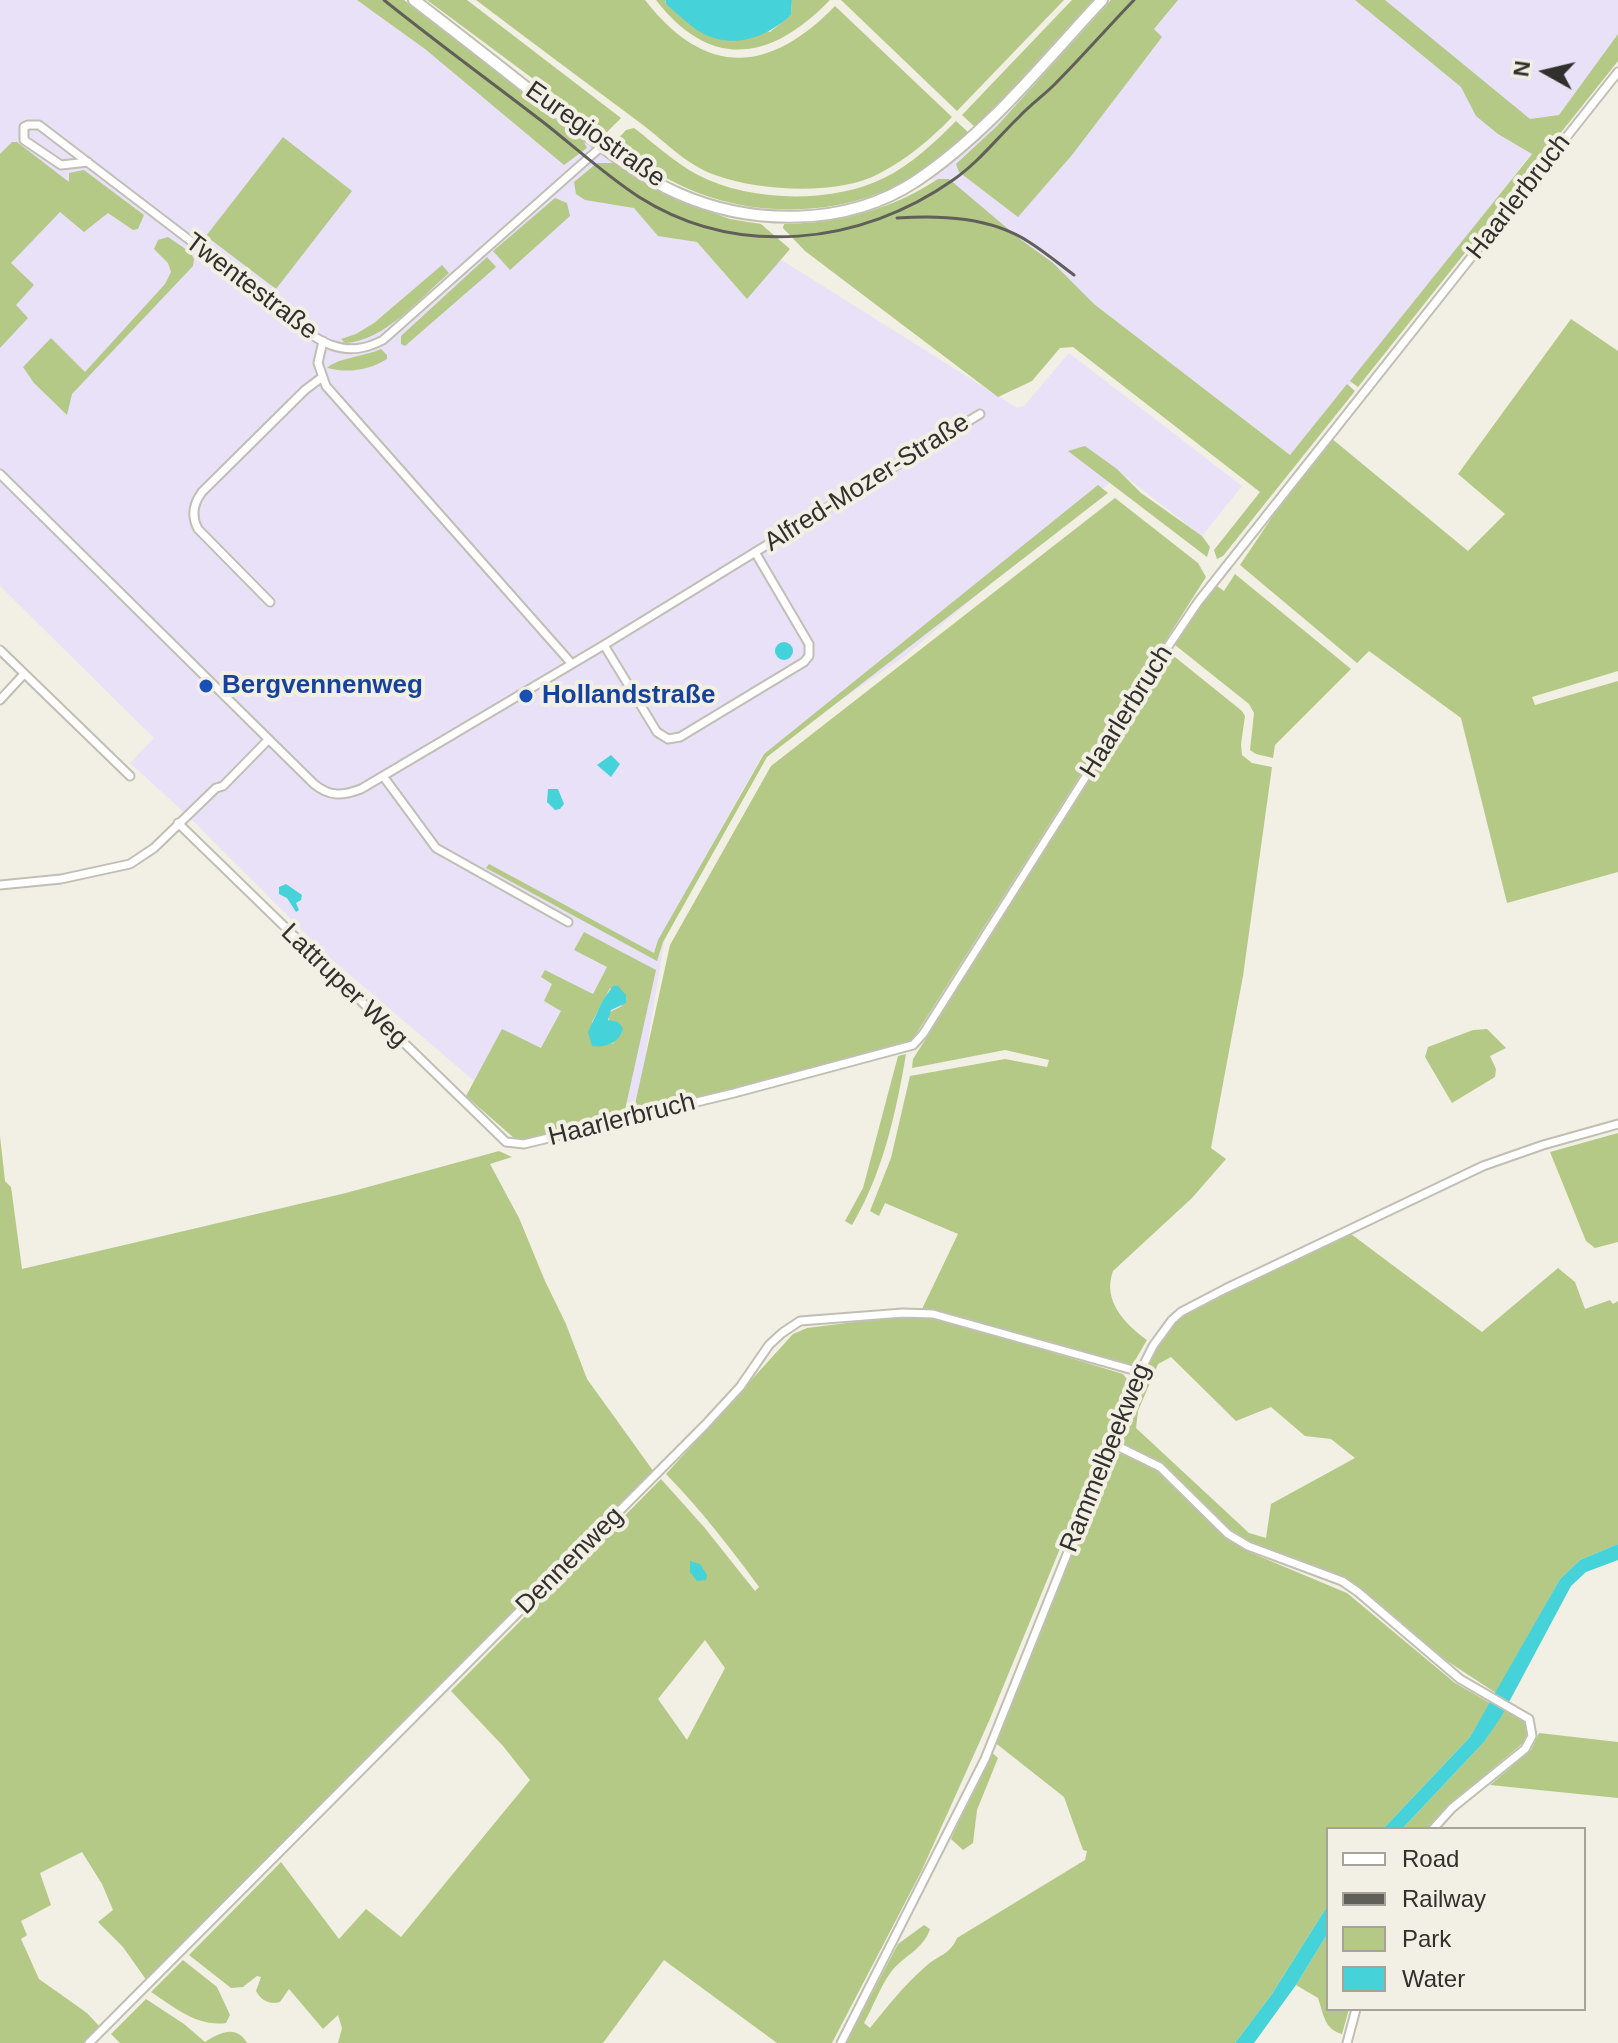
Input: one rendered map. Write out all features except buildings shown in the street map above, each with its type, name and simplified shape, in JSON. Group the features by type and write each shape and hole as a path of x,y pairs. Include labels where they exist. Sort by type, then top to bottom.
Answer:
{"main road":[{"name":"Euregiostraße","path":"414,0 602,146 677,193 707,204 764,216 801,217 833,214 889,196 914,182 965,144 1102,0"}],"street":[{"name":"Haarlerbruch","path":"514,1144 748,1089 905,1048 919,1040 1198,602 1618,72"},
{"name":"Twentestraße","path":"88,162 61,165 24,140 24,127 39,125 88,162 323,341 346,349 360,349 383,340 602,146"},
{"path":"323,341 318,356 321,378 572,664"},
{"path":"270,602 198,529 194,505 212,482 321,378"},
{"name":"Alfred-Mozer-Straße","path":"0,474 314,784 330,794 351,793 604,645 980,414"},
{"name":"Alfred-Mozer-Straße","path":"604,645 657,732 668,739 680,737 761,690 804,662 809,656 809,644 755,552"},
{"path":"0,650 130,776"},
{"path":"0,700 24,674"},
{"path":"0,885 61,879 123,867 147,853 216,788 223,786 268,740"},
{"path":"383,776 436,848 568,922"},
{"name":"Lattruper Weg","path":"178,823 476,1115 502,1139 514,1144"},
{"name":"Rammelbeekweg","path":"841,2043 985,1759 1140,1372 1153,1346 1172,1320 1225,1289 1483,1166 1618,1124"},
{"name":"Dennenweg","path":"89,2043 705,1425 782,1333 806,1320 903,1313 933,1314 1140,1372"},
{"path":"1111,1443 1160,1467 1228,1534 1248,1546 1351,1587 1460,1679 1529,1719 1532,1730 1530,1742 1452,1808 1435,1827"},
{"path":"1347,2043 1355,2011"}],"shaded area":[{"path":"0,0 385,0 594,142 1017,408 1024,406 1069,353 1242,486 1202,536 1121,473 905,656 763,754 667,925 638,1100 528,1127 329,957 187,815 130,763 154,738 0,586"},
{"path":"1104,0 1618,0 1618,43 1293,457 930,178"}],"green space":[{"path":"357,0 404,0 580,133 587,148 564,165 425,49"},
{"path":"427,0 467,0 621,118 606,133"},
{"path":"476,0 645,0 668,25 691,43 714,54 737,58 761,55 785,45 810,29 835,6 952,117 909,155 863,180 800,189 736,181 707,172 687,160"},
{"path":"656,0 665,0 770,32 791,15 792,0 830,0 786,36 764,46 742,50 720,47 698,39 677,23"},
{"path":"841,0 1064,0 957,111"},
{"path":"1072,0 1093,0 976,128 962,115"},
{"path":"1111,0 1178,0 1154,29 1162,37 1072,155 1018,217 959,172 956,164 997,126"},
{"path":"1355,0 1385,0 1530,119 1559,115 1618,34 1618,61 1358,387 1350,381 1532,154 1498,134 1476,116 1461,87"},
{"path":"956,121 970,134 933,164 870,197 807,209 774,209 711,198 664,177 616,141 626,130 634,128 681,165 719,184 766,195 816,196 863,186 894,173"},
{"path":"283,137 352,191 276,289 206,236"},
{"path":"12,142 17,142 69,182 69,173 84,170 144,215 138,229 133,230 108,213 84,232 60,212 11,263 34,285 16,305 28,318 0,348 0,154"},
{"path":"597,163 620,163 682,202 730,219 761,224 790,249 747,299 697,242 658,236 634,208 585,200 576,194 574,182"},
{"path":"938,179 949,179 1053,263 1094,304 1290,455 1347,384 1355,391 1223,556 1217,559 1214,550 1260,492 1073,347 1060,348 1032,381 998,397 805,251 783,228 784,224 825,221 883,207"},
{"path":"555,198 567,203 570,216 510,270 493,251"},
{"path":"168,237 190,252 194,259 193,266 72,394 67,415 34,383 23,367 51,338 85,372 165,284 171,272 168,263 154,249 158,240"},
{"path":"487,257 496,267 405,346 401,344 401,336"},
{"path":"442,265 449,273 388,327 360,340 345,343 341,339 374,323"},
{"path":"1571,319 1618,351 1618,671 1532,697 1535,705 1618,681 1618,872 1507,903 1461,718 1369,651 1357,663 1240,565 1295,483 1331,438 1468,551 1505,514 1458,474"},
{"path":"381,349 387,359 372,366 350,371 327,368 338,362"},
{"path":"1085,446 1117,469 1141,493 1202,536 1210,547 1207,557 1068,451"},
{"path":"1098,485 1108,493 767,757 663,942 657,961 486,868 489,864 654,953 658,940 764,754"},
{"path":"1115,498 1198,563 1206,577 911,1042 632,1118 670,945 771,766"},
{"path":"1235,574 1351,669 1275,745 1273,758 1250,750 1254,713 1249,704 1175,645 1214,584 1224,591"},
{"path":"1170,653 1242,711 1245,716 1242,755 1252,763 1272,767 1243,976 1211,1148 1226,1159 1192,1198 1113,1271 1110,1282 1113,1302 1131,1327 1147,1340 1133,1364 1125,1364 922,1309 958,1234 885,1203 879,1216 870,1211 891,1158 910,1076 1005,1059 1047,1067 1049,1060 1005,1050 912,1068 913,1059"},
{"path":"584,932 656,970 623,1119 522,1145 466,1096 502,1029 541,1048 561,1011 544,1001 552,984 541,977 545,970 593,994 607,967 574,950","holes":["610,988 622,1006 608,1013 614,1043 601,1046 592,1022"]},
{"path":"1487,1029 1506,1048 1490,1056 1496,1069 1495,1077 1452,1103 1425,1057 1428,1047 1473,1030"},
{"path":"906,1054 887,1142 872,1185 852,1225 845,1221 863,1188 898,1056"},
{"path":"1618,1133 1618,1242 1595,1248 1586,1241 1550,1152"},
{"path":"0,1136 5,1181 11,1187 22,1269 346,1193 499,1151 512,1157 490,1164 519,1218 587,1379 654,1472 147,1981 123,1947 98,1922 113,1910 102,1884 82,1852 40,1873 51,1905 21,1921 27,1935 21,1939 39,1979 87,2013 100,2027 85,2043 0,2043"},
{"path":"1351,1234 1482,1332 1558,1268 1575,1282 1585,1309 1610,1300 1613,1304 1618,1301 1618,1544 1580,1560 1560,1579 1496,1693 1447,1661 1361,1588 1345,1579 1261,1550 1223,1524 1163,1466 1122,1443 1120,1438 1127,1413 1152,1355 1169,1329 1195,1308","holes":["1171,1357 1236,1421 1271,1407 1305,1436 1331,1439 1355,1458 1271,1504 1266,1538 1249,1533 1136,1428 1138,1411 1158,1364"]},
{"path":"910,1315 939,1318 1123,1374 1127,1379 1127,1386 989,1721 921,1872 832,2043 777,2043 664,1960 603,2043 338,2043 342,2028 338,2015 323,2029 289,1989 280,2002 269,2002 256,1991 261,1977 257,1976 243,1987 231,1988 189,1955 281,1862 339,1939 366,1909 401,1937 530,1780 451,1691 661,1479 755,1591 759,1587 666,1474 793,1334 807,1328","holes":["705,1640 725,1668 687,1740 658,1699"]},
{"path":"1115,1454 1127,1454 1156,1469 1227,1537 1249,1552 1347,1593 1455,1683 1490,1703 1470,1737 1385,1827 1326,1827 1326,1908 1272,1994 1235,2043 846,2043 898,1944 924,1925 930,1929 923,1942 887,1978 864,2023 870,2028 910,1981 947,1952 957,1938 1085,1860 1087,1851 1083,1850 1064,1797 993,1741"},
{"path":"1504,1710 1524,1721 1527,1734 1523,1743 1467,1790 1431,1827 1404,1827 1484,1742"},
{"path":"1539,1733 1618,1742 1618,1798 1490,1785 1531,1750"},
{"path":"989,1750 998,1758 977,1810 973,1843 963,1850 951,1839"},
{"path":"1326,1936 1326,2011 1348,2011 1342,2034 1328,2025 1318,1998 1296,1985"},
{"path":"183,1960 217,1987 230,2015 226,2023 196,2019 151,1992"},
{"path":"146,1999 205,2042 222,2033 233,2032 247,2043 120,2043 111,2034"}],"water":[{"path":"665,0 792,0 791,15 782,23 761,35 738,41 702,33 667,5"},
{"path":"780,642 788,642 793,651 791,658 780,660 775,655 775,647"},
{"path":"611,755 620,764 611,777 597,765"},
{"path":"548,789 558,789 564,804 560,809 555,810 547,802"},
{"path":"286,884 302,895 296,903 299,910 296,912 287,898 279,894 279,887"},
{"path":"613,986 618,986 626,995 626,1003 611,1010 608,1020 618,1022 623,1028 612,1043 592,1046 588,1032"},
{"path":"1618,1544 1618,1560 1586,1572 1571,1586 1501,1717 1484,1742 1404,1827 1385,1827 1470,1737 1560,1579 1580,1560"},
{"path":"690,1561 700,1564 707,1575 706,1580 697,1581 690,1572"},
{"path":"1326,1908 1326,1936 1296,1985 1254,2043 1235,2043 1272,1994"}],"railway":[{"path":"384,0 639,197 677,217 716,230 757,236 798,236 839,230 879,219 917,202 953,180 1055,84 1134,0"},
{"path":"897,218 948,218 999,227 1029,242 1074,275"}],"place":[{"name":"Bergvennenweg","path":"206,686"},
{"name":"Hollandstraße","path":"526,696"}]}
